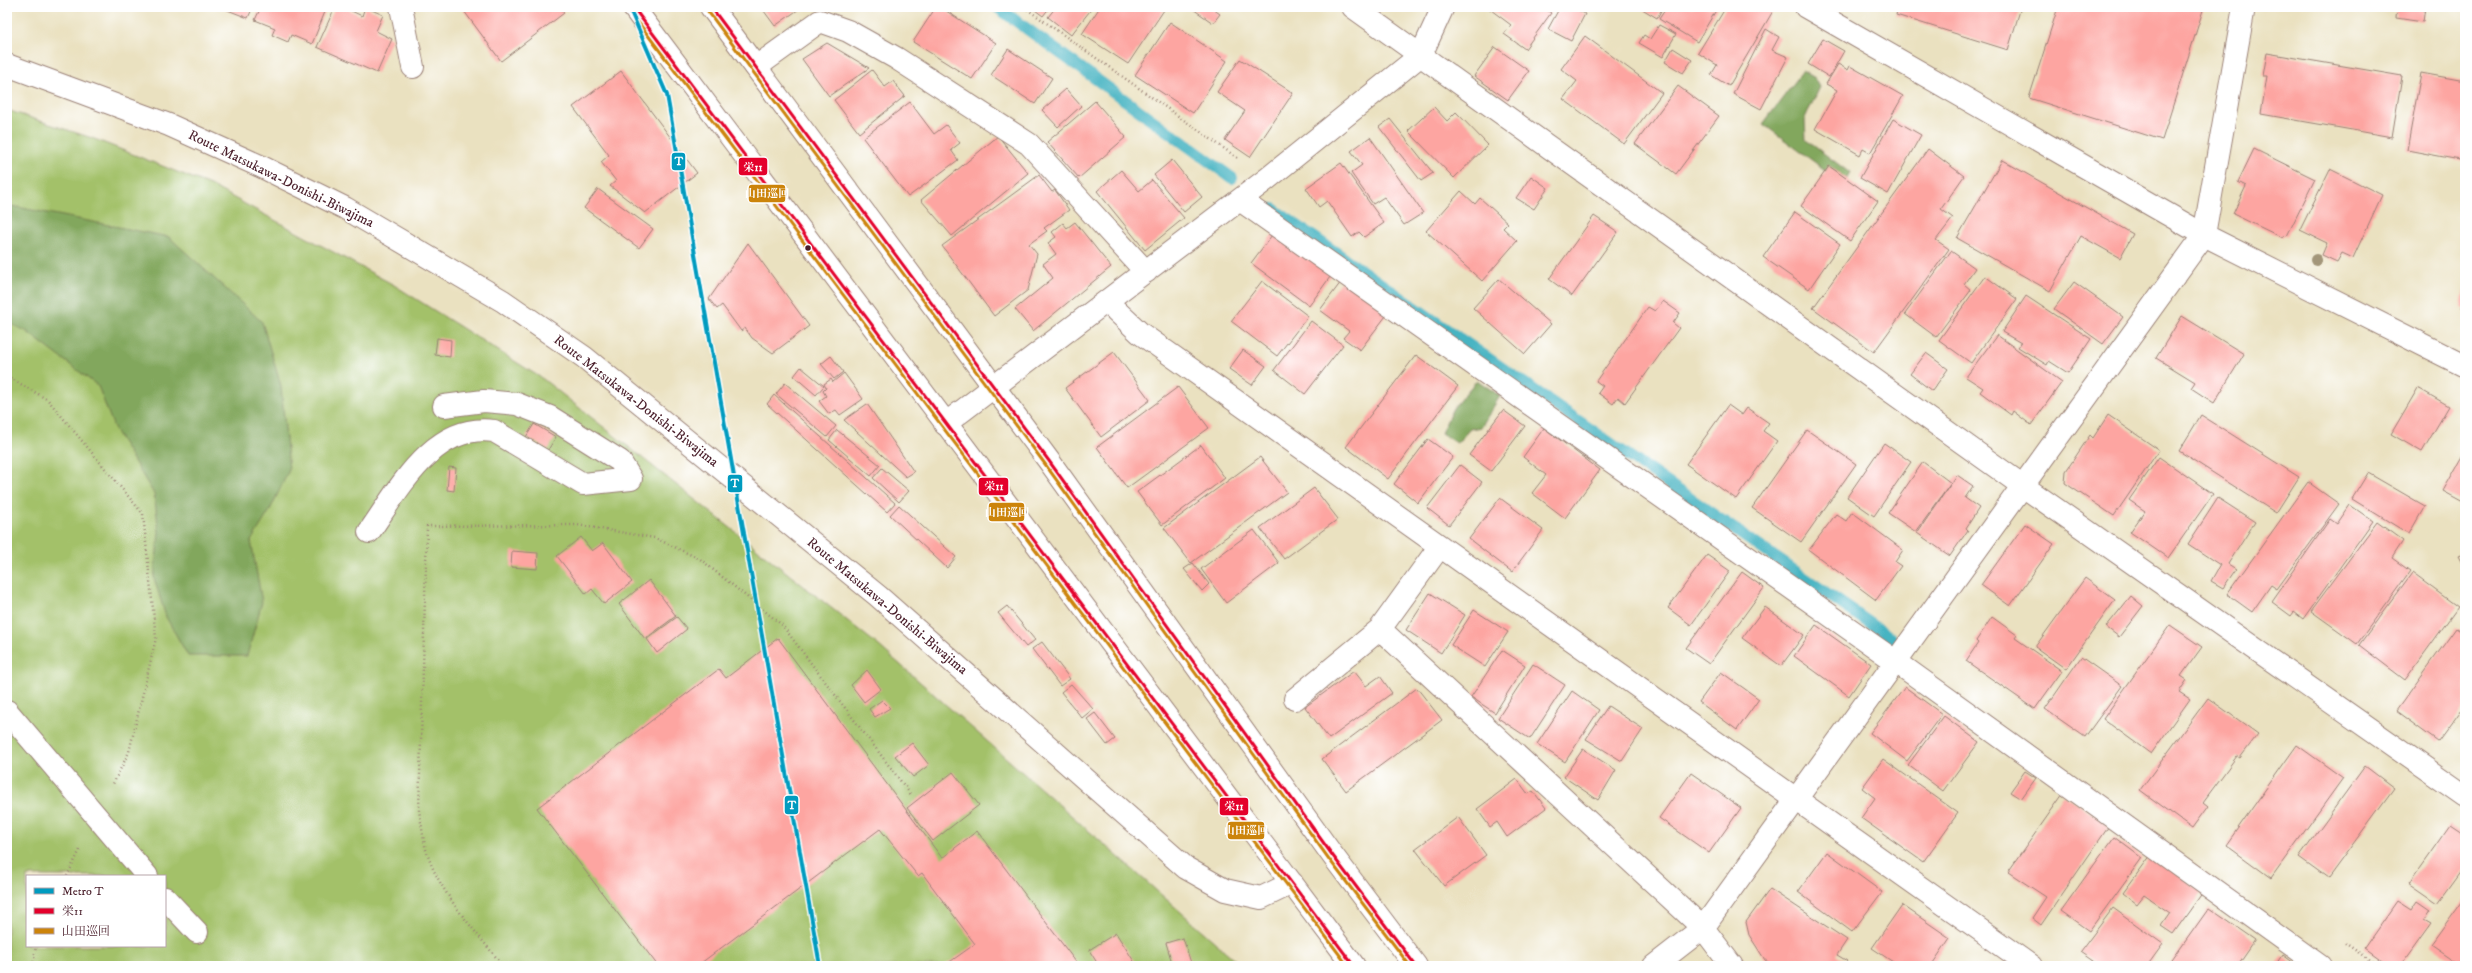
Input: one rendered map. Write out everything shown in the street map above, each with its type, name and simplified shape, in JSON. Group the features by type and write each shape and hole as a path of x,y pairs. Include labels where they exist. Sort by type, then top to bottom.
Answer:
{"street":[{"path":"401,7 413,66"},
{"path":"633,7 945,424 1354,966"},
{"path":"711,7 994,386 1333,856 1416,966"},
{"path":"1353,7 2024,486 2464,795"},
{"path":"945,424 1240,200 1421,55 1443,7"},
{"path":"1806,7 2204,236 2465,366"},
{"path":"1654,966 1703,928 2204,236 2244,7"},
{"path":"756,67 820,21 848,31 896,58 1029,144 1146,272"},
{"path":"7,52 15,67"},
{"name":"Route Matsukawa-Donishi-Biwajima","path":"15,67 169,125 267,170 345,208 503,301 584,357 878,596 1186,868 1225,890 1261,898 1292,883"},
{"path":"1240,200 1895,661 2320,966"},
{"path":"1107,302 1140,333 2031,966"},
{"path":"368,532 404,479 423,459 454,436 477,429 494,431 583,484 631,479 620,460 543,414 518,404 484,401 444,406"},
{"path":"1295,699 1380,629 1440,546"},
{"path":"1380,629 1703,928 1732,966"},
{"path":"7,711 146,875"},
{"path":"166,899 197,932"}],"path":[{"path":"7,376 48,400 143,514 156,638 129,752 68,875"},
{"path":"503,966 462,914 442,885 428,857 419,810 427,526 577,525 655,538 700,559 782,625 912,796"},
{"path":"33,966 36,947"}],"green space":[{"path":"1803,71 1815,78 1820,87 1805,118 1806,140 1850,173 1844,184 1763,124"},
{"path":"7,110 92,138 210,185 394,285 543,379 878,645 1242,966 7,966"},
{"path":"7,205 169,237 262,322 281,386 289,470 269,512 251,541 262,602 247,656 188,656 166,617 154,578 159,532 154,494 115,430 98,386 26,331 7,322"},
{"path":"1477,380 1500,396 1481,427 1470,429 1457,443 1441,433 1453,408"}],"building":[{"path":"220,7 253,7 248,18"},
{"path":"261,7 327,7 312,44 291,35 288,42 272,35 275,28 255,20"},
{"path":"335,7 343,7 362,16 365,7 383,15 376,31 392,39 377,73 317,47"},
{"path":"461,7 560,7 564,13 501,61"},
{"path":"761,7 802,7 775,26"},
{"path":"936,7 940,7 996,43 972,79 913,42"},
{"path":"1031,7 1050,7 1043,16"},
{"path":"1056,7 1093,7 1071,35 1048,17"},
{"path":"1100,7 1166,7 1128,64 1082,34"},
{"path":"1190,7 1210,7 1220,14 1213,23"},
{"path":"1487,7 1543,7 1551,13 1525,49 1504,34 1511,25"},
{"path":"1560,7 1573,7 1585,14 1571,41 1548,29"},
{"path":"1639,7 1663,7 1657,18"},
{"path":"1667,7 1718,7 1697,42 1659,19"},
{"path":"1726,7 1766,7 1773,11 1729,86 1711,75 1717,65 1698,53"},
{"path":"1898,7 2021,7 2008,50 1896,15"},
{"path":"2058,7 2204,7 2162,140 2029,98"},
{"path":"2397,7 2425,7 2423,22 2396,18"},
{"path":"1170,22 1227,61 1193,113 1135,75"},
{"path":"1659,25 1676,34 1663,57 1639,43 1644,35 1650,39"},
{"path":"1766,29 1779,37 1772,50 1788,57 1761,109 1733,94"},
{"path":"1585,36 1662,93 1624,144 1563,99 1577,81 1561,69"},
{"path":"1823,39 1844,51 1829,77 1808,64"},
{"path":"827,43 869,68 829,96 802,59"},
{"path":"1495,47 1529,71 1508,100 1474,76"},
{"path":"1673,48 1692,60 1683,73 1665,62"},
{"path":"1008,49 1052,78 1035,104 991,75"},
{"path":"2267,53 2402,76 2392,137 2261,114 2267,76 2263,76"},
{"path":"1240,59 1293,93 1250,157 1225,140 1245,111 1217,92"},
{"path":"1838,64 1848,70 1850,66 1903,96 1870,153 1863,149 1860,155 1815,129 1837,90 1826,84"},
{"path":"872,70 885,87 893,81 905,96 859,133 834,100"},
{"path":"621,71 697,173 645,213 610,186 616,181 601,162 609,155 573,107"},
{"path":"2421,73 2465,81 2465,161 2407,150"},
{"path":"1678,86 1719,116 1676,174 1635,144"},
{"path":"1066,89 1081,106 1058,127 1042,110"},
{"path":"1095,101 1126,137 1079,178 1047,142"},
{"path":"910,102 934,134 946,125 960,143 951,150 958,160 908,197 863,138"},
{"path":"1434,107 1447,121 1456,112 1488,145 1454,178 1408,131"},
{"path":"1390,119 1433,173 1421,181 1379,127"},
{"path":"1893,119 1921,135 1888,194 1860,178"},
{"path":"998,136 1028,173 952,236 921,200"},
{"path":"1370,137 1423,213 1404,225 1384,197 1373,204 1351,173 1362,165 1351,151"},
{"path":"1928,149 1964,176 1941,209 1953,218 1936,240 1949,249 1874,352 1813,308"},
{"path":"2254,149 2315,179 2287,236 2284,235 2283,238 2233,214 2246,186 2238,182"},
{"path":"1172,160 1202,197 1184,212 1154,175"},
{"path":"2002,160 2133,234 2120,258 2081,236 2050,291 1957,238"},
{"path":"1341,163 1384,223 1364,237 1359,232 1352,237 1327,201 1319,207 1306,188"},
{"path":"1829,166 1878,201 1850,241 1801,206"},
{"path":"2330,169 2382,195 2353,258 2342,253 2337,262 2322,255 2327,243 2300,230"},
{"path":"1121,170 1139,191 1152,180 1184,218 1145,250 1097,191"},
{"path":"1039,175 1052,192 1055,190 1069,210 1044,228 1047,231 1029,244 1037,254 1028,290 994,316 942,246"},
{"path":"1531,176 1548,188 1534,209 1516,198"},
{"path":"598,189 653,229 639,248 584,208"},
{"path":"1461,191 1475,204 1480,198 1508,223 1503,228 1517,241 1482,281 1426,231"},
{"path":"1795,212 1840,244 1809,289 1763,257"},
{"path":"1594,216 1618,232 1572,296 1549,279"},
{"path":"1075,222 1111,267 1033,331 1015,309 1053,278 1043,264 1056,254 1048,243 1056,237 1052,232 1063,223 1067,228"},
{"path":"1278,227 1335,270 1309,306 1251,263"},
{"path":"748,243 809,326 773,353 752,338 745,328 741,331 722,305 717,309 709,299"},
{"path":"1951,251 1975,268 1964,284 1971,290 1936,337 1905,314"},
{"path":"1985,276 2017,299 1971,363 1939,340"},
{"path":"1344,278 1389,312 1360,350 1343,338 1349,331 1320,310"},
{"path":"1499,279 1551,324 1525,354 1473,308"},
{"path":"1262,281 1308,316 1277,356 1231,321"},
{"path":"2074,282 2123,317 2103,344 2054,309"},
{"path":"2465,290 2465,309 2461,308"},
{"path":"2026,296 2091,339 2068,373 2049,361 2047,365 2018,347 2021,343 2002,332"},
{"path":"1663,301 1680,313 1673,323 1679,328 1625,403 1618,397 1613,404 1598,393 1603,386 1596,381 1648,307 1655,311"},
{"path":"2182,316 2244,354 2214,403 2191,388 2195,382 2156,358"},
{"path":"1311,321 1343,345 1305,394 1274,370"},
{"path":"1997,335 2062,382 2031,425 2013,411 2011,415 1980,392 1983,388 1966,377"},
{"path":"437,338 451,340 450,357 435,355"},
{"path":"1243,350 1266,366 1252,385 1229,369"},
{"path":"1114,352 1150,400 1101,437 1065,388"},
{"path":"1926,353 1948,369 1932,391 1910,374"},
{"path":"1416,355 1458,386 1388,479 1346,447"},
{"path":"831,356 843,372 834,379 821,364"},
{"path":"801,367 824,386 816,395 794,376"},
{"path":"844,373 863,399 840,415 836,410 829,414 819,401 826,396 823,391 826,388 824,384 831,379 833,382"},
{"path":"785,383 836,426 827,437 776,394"},
{"path":"1178,387 1209,428 1127,488 1097,447"},
{"path":"2418,388 2449,406 2422,452 2391,434"},
{"path":"774,395 895,503 887,512 767,404"},
{"path":"867,404 914,472 906,477 844,420"},
{"path":"1728,405 1742,415 1747,408 1769,423 1763,431 1777,441 1736,499 1686,464"},
{"path":"1503,410 1525,426 1491,471 1469,455"},
{"path":"2108,415 2159,450 2114,516 2065,483 2066,471 2090,435 2093,438"},
{"path":"2201,415 2299,477 2276,513 2179,451"},
{"path":"534,424 556,437 548,450 526,437"},
{"path":"1544,428 1600,470 1565,518 1532,493 1546,475 1523,457"},
{"path":"837,430 880,465 871,476 829,440"},
{"path":"1807,430 1856,464 1801,542 1752,508"},
{"path":"1428,439 1453,457 1418,503 1394,484"},
{"path":"1884,443 1911,462 1874,516 1847,497"},
{"path":"1201,445 1225,478 1162,525 1137,492"},
{"path":"2465,452 2465,503 2443,491"},
{"path":"1260,457 1287,492 1191,563 1164,528"},
{"path":"2159,457 2213,494 2168,558 2130,532 2145,511 2129,500"},
{"path":"1923,462 1951,483 1916,532 1888,513"},
{"path":"1460,465 1482,482 1449,525 1427,508"},
{"path":"449,467 456,468 454,491 447,490"},
{"path":"882,468 909,491 899,502 873,478"},
{"path":"2368,473 2425,506 2409,534 2352,499"},
{"path":"1957,475 1973,486 1965,498 1979,508 1966,528 1968,530 1950,556 1917,533"},
{"path":"2308,482 2339,504 2277,589 2271,585 2252,612 2227,594"},
{"path":"1314,488 1338,519 1284,559 1260,528"},
{"path":"1500,498 1543,530 1512,572 1469,539"},
{"path":"2218,498 2255,522 2228,564 2236,569 2223,588 2211,581 2220,565 2188,544"},
{"path":"899,505 956,557 947,568 890,515"},
{"path":"2350,505 2373,521 2303,619 2294,612 2291,616 2272,602 2330,519 2337,524"},
{"path":"1852,512 1903,550 1895,562 1901,566 1876,600 1809,550 1836,514 1846,521"},
{"path":"2377,522 2403,541 2392,558 2410,571 2357,644 2311,611"},
{"path":"2025,524 2054,544 2010,606 1981,585"},
{"path":"1254,530 1279,563 1226,603 1201,569"},
{"path":"581,537 592,551 603,543 632,582 604,604 592,589 586,594 557,556"},
{"path":"512,551 538,553 537,569 511,567"},
{"path":"2465,553 2465,569 2458,556"},
{"path":"1707,555 1730,571 1691,625 1668,608"},
{"path":"1193,563 1209,584 1202,591 1184,569"},
{"path":"1742,572 1764,588 1709,664 1686,648"},
{"path":"2412,573 2458,607 2405,680 2359,645"},
{"path":"2085,578 2115,600 2066,669 2035,647"},
{"path":"649,580 676,616 645,639 619,604"},
{"path":"1430,593 1465,615 1441,653 1406,630"},
{"path":"2131,596 2143,606 2119,637 2106,627"},
{"path":"1007,606 1035,640 1026,647 998,613"},
{"path":"1765,607 1804,635 1781,666 1742,638"},
{"path":"1474,610 1508,632 1485,667 1451,645"},
{"path":"677,617 687,629 657,653 647,639"},
{"path":"1992,617 2017,635 2015,638 2062,671 2035,709 1966,661 1978,643 1976,641"},
{"path":"1816,625 1871,664 1849,696 1794,656"},
{"path":"2170,625 2202,647 2181,676 2187,680 2179,692 2190,699 2151,754 2103,719"},
{"path":"2456,628 2465,634 2465,705 2438,742 2396,711"},
{"path":"778,638 942,858 977,831 1079,966 944,966 975,944 922,873 918,876 880,829 697,966 658,966 537,808 719,669 726,678"},
{"path":"1042,642 1070,679 1060,686 1032,649"},
{"path":"1502,650 1525,665 1495,713 1471,697"},
{"path":"2081,657 2122,686 2085,737 2045,709"},
{"path":"1533,664 1565,685 1530,739 1498,718"},
{"path":"867,670 881,689 864,702 851,685"},
{"path":"1354,671 1366,686 1380,676 1392,693 1329,739 1305,707"},
{"path":"1721,672 1759,699 1737,730 1699,702"},
{"path":"1071,684 1093,709 1082,718 1061,692"},
{"path":"1905,687 1942,714 1907,761 1870,733"},
{"path":"1417,688 1442,720 1346,791 1322,759"},
{"path":"1572,691 1599,710 1565,762 1537,744"},
{"path":"2208,698 2258,734 2240,758 2237,756 2203,802 2208,806 2192,828 2140,790"},
{"path":"882,700 890,708 875,717 869,709"},
{"path":"1608,706 1643,729 1622,761 1586,739"},
{"path":"1095,713 1115,739 1107,745 1087,719"},
{"path":"1944,716 1979,742 1943,791 1908,765"},
{"path":"912,743 929,765 913,777 895,756"},
{"path":"2297,745 2343,778 2271,878 2226,845"},
{"path":"1583,749 1616,770 1598,800 1564,777"},
{"path":"1883,759 1958,813 1923,862 1861,818 1875,798 1862,788"},
{"path":"2365,766 2394,788 2328,878 2299,857"},
{"path":"2025,771 2036,778 2021,799 2010,792"},
{"path":"953,772 979,805 933,841 907,808"},
{"path":"1691,773 1741,808 1709,853 1659,818"},
{"path":"1517,779 1528,794 1533,791 1546,808 1507,837 1497,822 1490,827 1477,809"},
{"path":"2063,794 2109,826 2041,925 2032,918 2046,897 2008,872"},
{"path":"1458,817 1486,855 1444,886 1415,849"},
{"path":"2450,825 2465,835 2465,866 2438,903 2409,883"},
{"path":"2114,837 2142,858 2089,931 2061,911"},
{"path":"1827,852 1882,892 1852,932 1798,892"},
{"path":"2151,855 2203,892 2173,934 2161,926 2170,913 2144,895 2137,904 2123,893"},
{"path":"1770,889 1847,940 1837,955 1847,961 1843,966 1774,966 1765,960 1749,935 1746,922"},
{"path":"2465,898 2465,957 2460,965 2431,945"},
{"path":"2397,901 2411,910 2417,901 2430,910 2424,919 2431,923 2400,966 2389,966 2364,948"},
{"path":"1902,905 1950,938 1931,966 1899,966 1872,948"},
{"path":"2113,908 2163,944 2147,966 2112,966 2108,963 2106,966 2100,966 2080,952"},
{"path":"2209,908 2255,940 2237,966 2172,966 2170,963"},
{"path":"1116,933 1137,966 1099,966 1089,950"},
{"path":"1183,938 1192,966 1173,966 1166,943"},
{"path":"2282,955 2297,966 2275,966"}],"waterway":[{"path":"997,7 1232,178"},
{"path":"1273,209 1891,638"}],"metro line":[{"name":"T","path":"629,7 667,95 820,966"}],"transit line":[{"name":"栄11","path":"633,7 1354,966"},
{"name":"栄11","path":"711,7 1049,461 1333,856 1416,966"},
{"name":"山田巡回","path":"629,10 1348,966"},
{"name":"山田巡回","path":"707,10 1045,464 1329,859 1410,966"}]}
